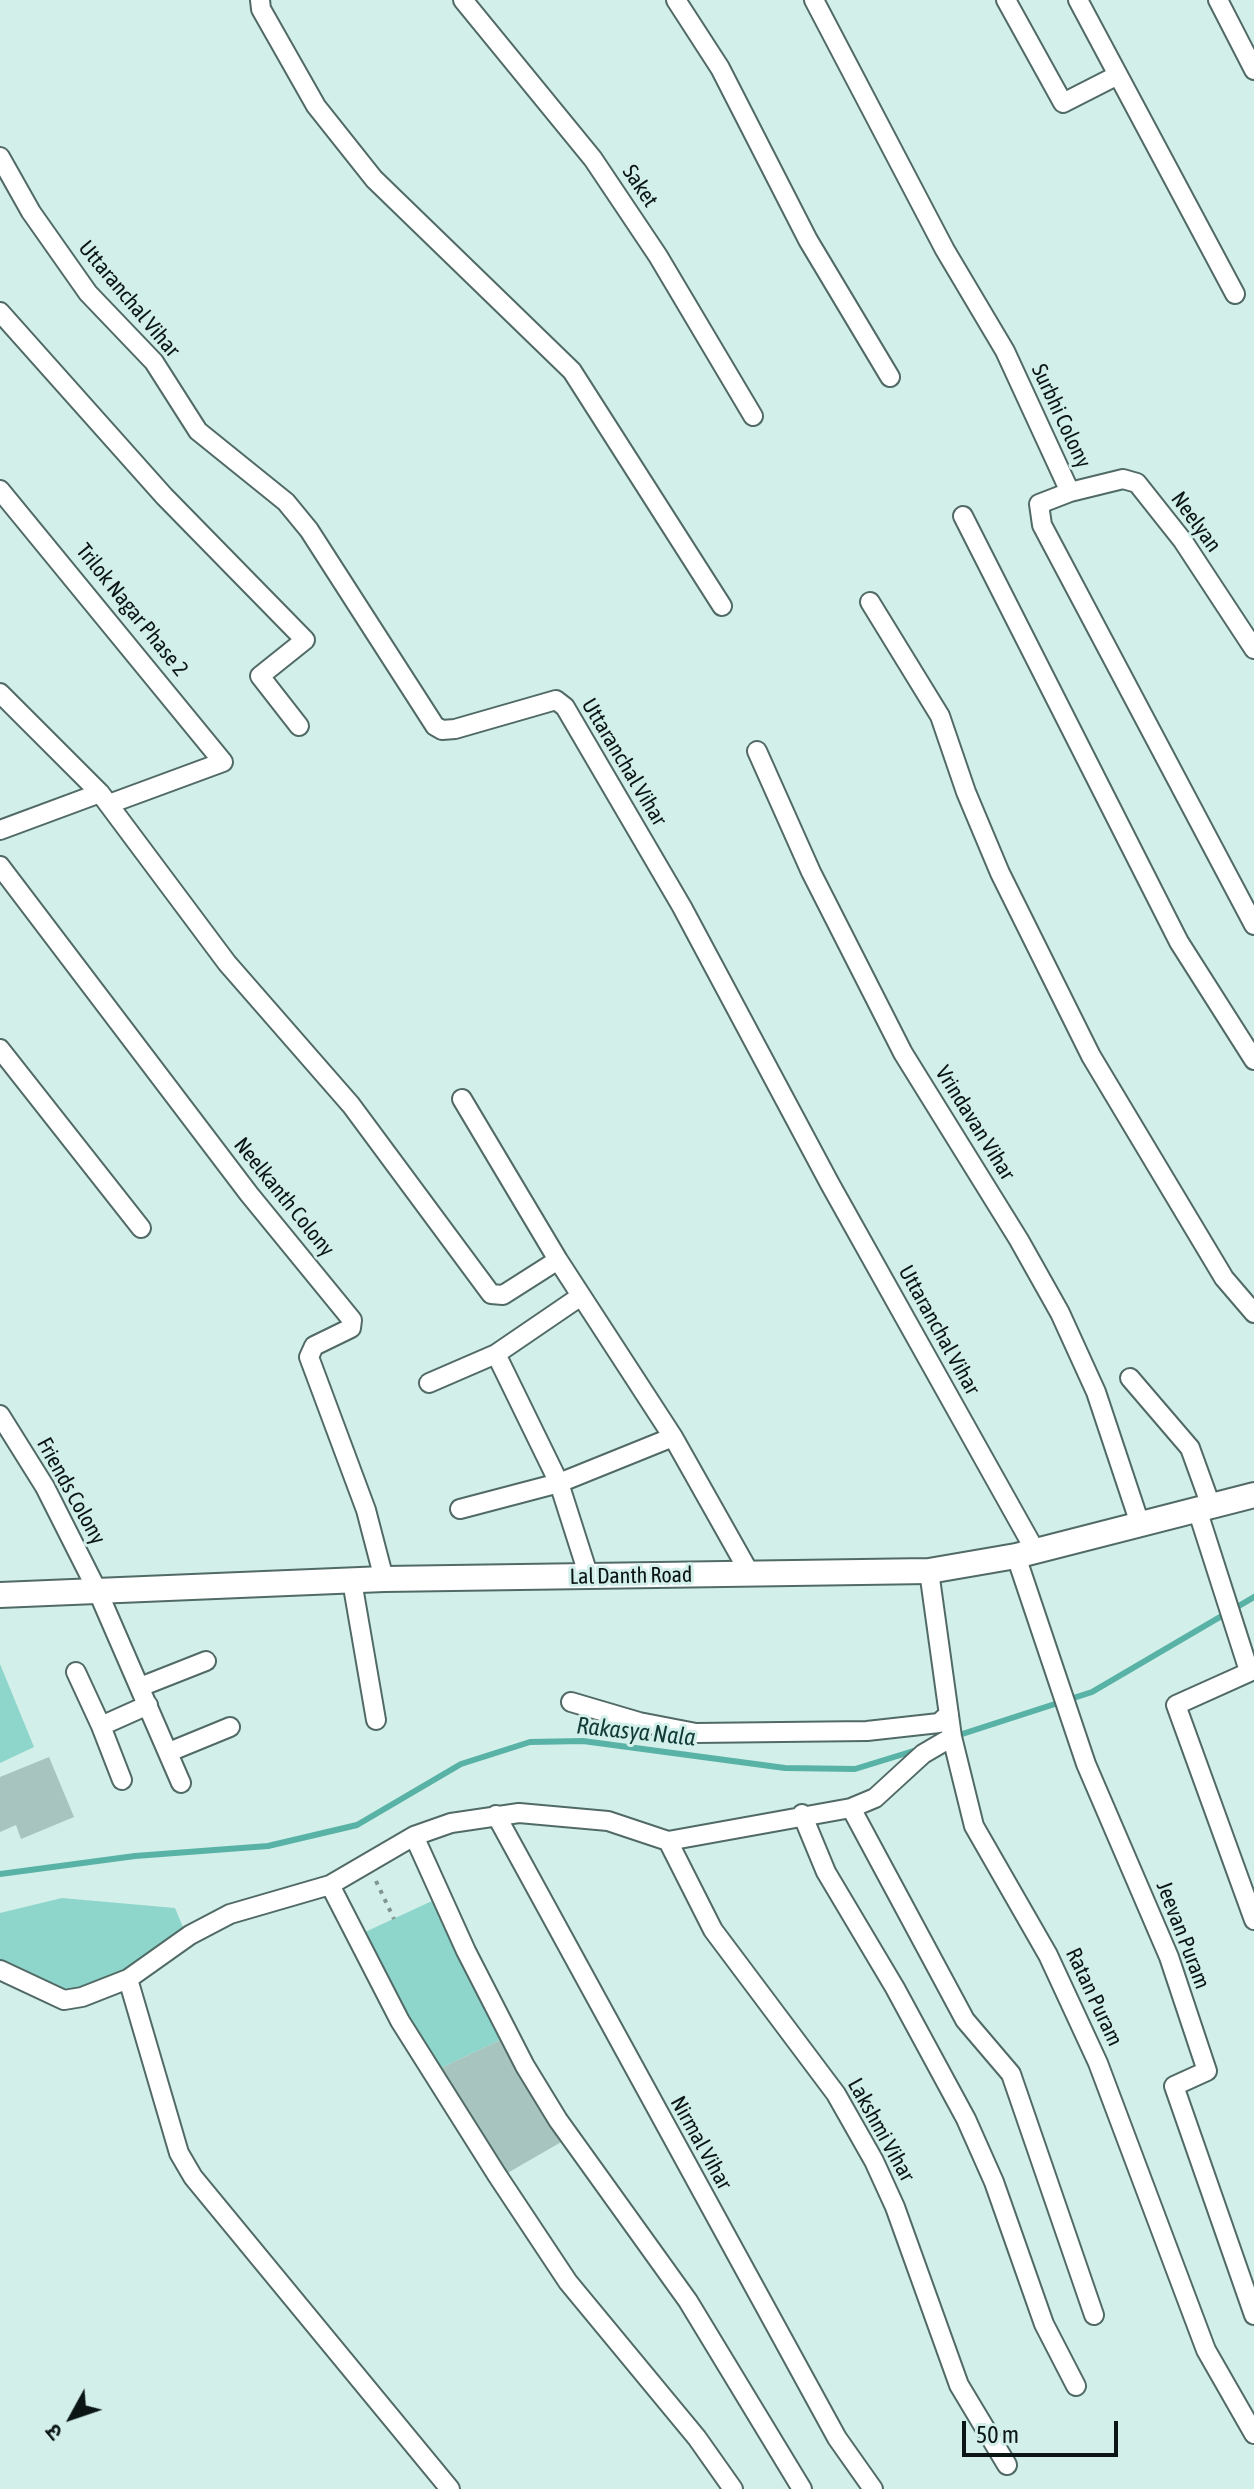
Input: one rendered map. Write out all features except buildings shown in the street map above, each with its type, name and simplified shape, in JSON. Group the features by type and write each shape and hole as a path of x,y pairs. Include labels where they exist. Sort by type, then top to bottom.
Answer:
{"street":[{"path":"260,0 261,9 316,106 374,179 572,371 722,606"},
{"name":"Saket","path":"463,0 593,159 658,256 753,416"},
{"path":"676,0 720,68 808,240 890,377"},
{"name":"Surbhi Colony","path":"814,0 945,250 1005,351 1070,492 1039,504 1042,525 1254,925"},
{"path":"1006,0 1063,103 1118,75"},
{"path":"1078,0 1235,294"},
{"path":"1218,0 1254,70"},
{"name":"Uttaranchal Vihar","path":"0,157 31,212 88,293 154,362 198,431 286,502 309,530 435,726 442,730 455,729 556,700 565,707 682,907 1026,1554"},
{"path":"0,312 164,496 305,640 260,676 299,726"},
{"name":"Neelyan","path":"1070,492 1123,479 1137,483 1183,541 1254,649"},
{"name":"Trilok Nagar Phase 2","path":"0,490 223,762 105,799"},
{"path":"963,516 1179,942 1254,1060"},
{"path":"870,602 940,716 966,792 1000,873 1091,1056 1224,1278 1254,1313"},
{"path":"0,693 105,799 227,963 351,1105 491,1294 503,1295 558,1260"},
{"name":"Vrindavan Vihar","path":"757,751 811,872 903,1053 1019,1240 1060,1313 1096,1392 1140,1524"},
{"path":"0,830 105,799"},
{"name":"Neelkanth Colony","path":"0,866 249,1194 352,1320 351,1328 314,1346 309,1357 366,1510 384,1579"},
{"path":"0,1049 141,1228"},
{"path":"462,1099 558,1260 673,1437 749,1572"},
{"path":"429,1383 496,1354 581,1296"},
{"path":"496,1354 559,1483 589,1577"},
{"path":"1130,1378 1190,1448 1226,1597 1252,1670 1179,1701 1176,1711 1254,1920"},
{"name":"Friends Colony","path":"0,1415 45,1487 98,1592 181,1783"},
{"path":"460,1509 559,1483 673,1437"},
{"name":"Lal Danth Road","path":"0,1595 384,1579 929,1571 1026,1554 1254,1495"},
{"name":"Jeevan Puram","path":"1026,1554 1061,1688 1086,1764 1169,1957 1207,2071 1174,2086 1254,2315"},
{"name":"Ratan Puram","path":"929,1571 952,1737 974,1826 1055,1968 1098,2063 1206,2350 1254,2434"},
{"path":"352,1581 376,1720"},
{"path":"140,1687 206,1661"},
{"path":"76,1672 122,1780"},
{"path":"571,1702 639,1722 696,1733 867,1731 939,1723 949,1714"},
{"path":"101,1726 148,1705"},
{"path":"169,1752 230,1727"},
{"path":"0,1970 64,2000 82,1997 128,1979 190,1935 230,1914 330,1885 414,1836 451,1823 519,1813 608,1821 668,1841 802,1814 851,1808 875,1798 923,1754 952,1737"},
{"path":"851,1808 965,2020 1011,2074 1094,2315"},
{"path":"802,1814 826,1872 895,1988 966,2119 994,2182 1044,2324 1076,2386"},
{"name":"Nirmal Vihar","path":"496,1815 837,2438 873,2489"},
{"path":"414,1836 466,1951 525,2066 558,2120 688,2301 802,2489"},
{"name":"Lakshmi Vihar","path":"668,1841 713,1930 836,2094 874,2161 895,2207 959,2385 1007,2465"},
{"path":"330,1885 400,2021 568,2282 697,2438 733,2489"},
{"path":"128,1979 179,2153 193,2177 450,2489"}],"path":[{"path":"368,1863 394,1919"}],"green space":[{"path":"0,1664 34,1747 0,1763"},
{"path":"62,1898 175,1908 185,1932 137,1966 62,1993 0,1962 0,1913"},
{"path":"434,1900 502,2039 439,2069 399,2008 363,1933"}],"waterway":[{"name":"Rakasya Nala","path":"956,1736 1092,1692 1254,1597"},
{"name":"Rakasya Nala","path":"0,1874 135,1856 268,1846 357,1825 461,1764 530,1742 583,1741 785,1768 855,1769 920,1749"}]}
